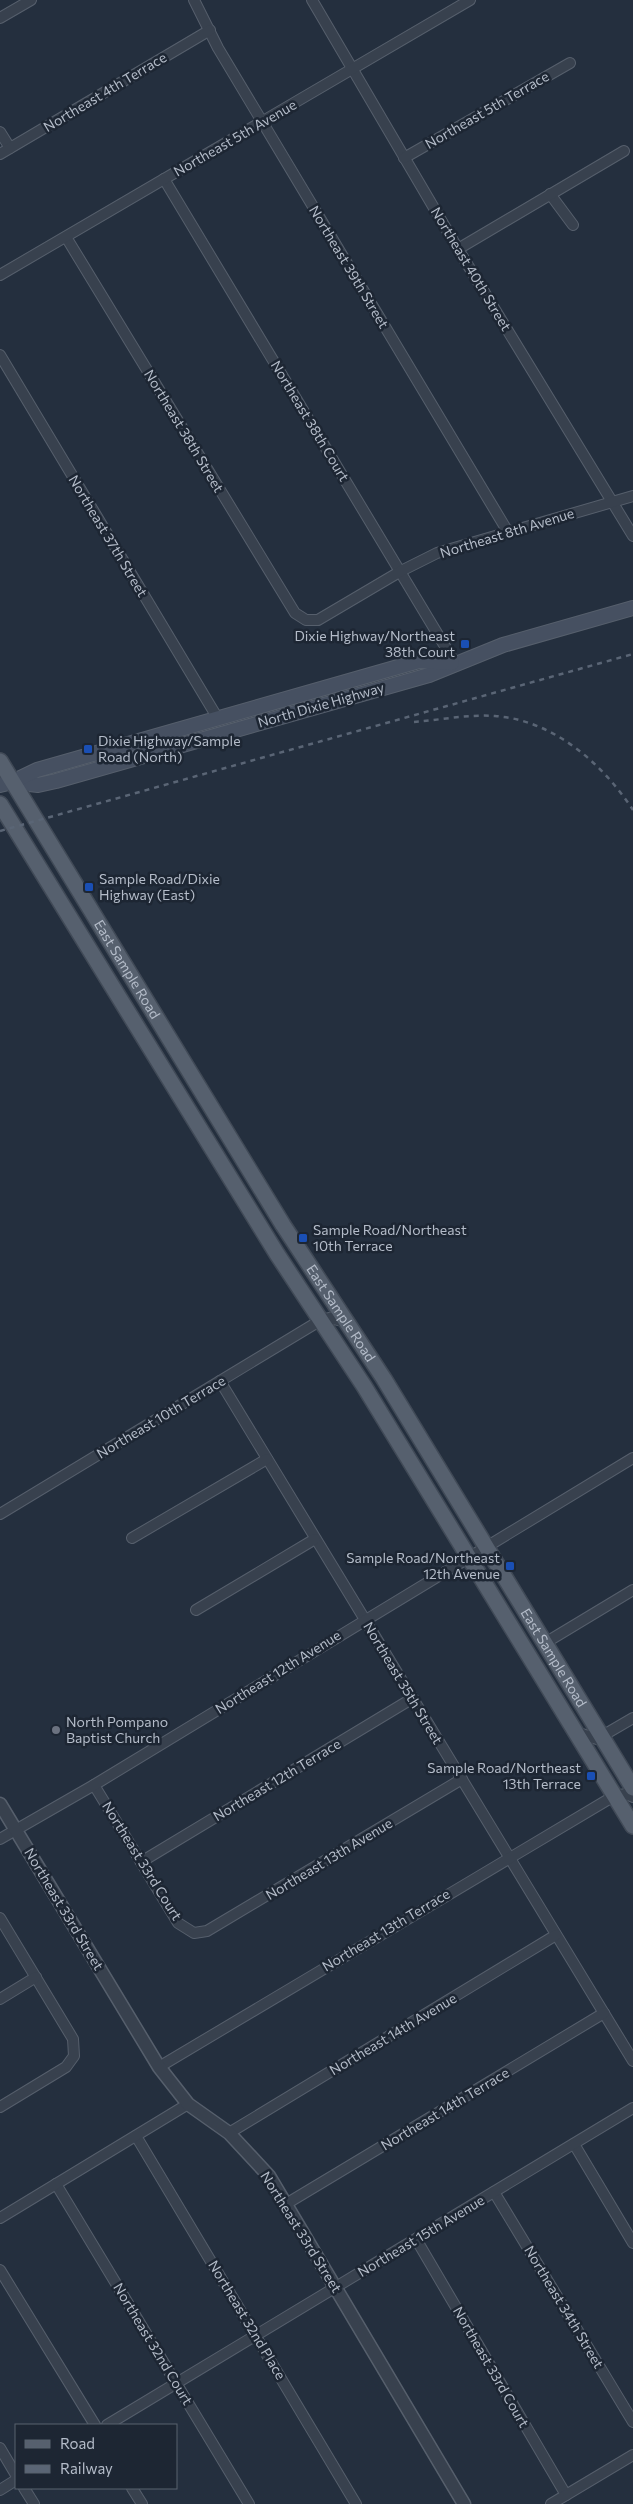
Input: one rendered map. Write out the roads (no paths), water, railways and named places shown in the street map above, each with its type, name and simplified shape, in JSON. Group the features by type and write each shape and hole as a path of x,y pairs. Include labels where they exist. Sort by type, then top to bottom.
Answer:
{"main road":[{"name":"North Dixie Highway","path":"6,783 38,785 56,781 429,675 503,645 633,608"},
{"name":"North Dixie Highway","path":"6,783 37,770 217,717 419,661 455,663"},
{"name":"East Sample Road","path":"0,762 6,783 169,1038 283,1225 348,1323 633,1788"},
{"name":"East Sample Road","path":"0,804 277,1254 321,1320 469,1557 633,1826"},
{"path":"138,1027 153,1028 169,1038"},
{"path":"305,1296 318,1301 333,1300"}],"street":[{"path":"0,18 31,0"},
{"name":"Northeast 39th Street","path":"194,0 262,122 508,532"},
{"name":"Northeast 40th Street","path":"312,0 458,249 633,536"},
{"name":"Northeast 5th Avenue","path":"0,275 470,0"},
{"name":"Northeast 4th Terrace","path":"0,154 210,30"},
{"name":"Northeast 5th Terrace","path":"404,158 570,62"},
{"path":"0,132 10,148"},
{"path":"458,249 624,151"},
{"name":"Northeast 38th Court","path":"164,179 455,663"},
{"path":"550,194 573,225"},
{"name":"Northeast 38th Street","path":"66,237 294,613 306,620"},
{"name":"Northeast 37th Street","path":"0,355 217,717"},
{"name":"Northeast 8th Avenue","path":"306,620 318,620 401,571 437,553 633,496"},
{"path":"321,1320 329,1318 348,1323"},
{"name":"Northeast 10th Terrace","path":"0,1514 321,1320"},
{"name":"Northeast 35th Street","path":"220,1381 633,2061"},
{"name":"Northeast 12th Avenue","path":"0,1839 94,1785 364,1619 633,1458"},
{"path":"132,1538 267,1459"},
{"path":"196,1610 315,1539"},
{"path":"545,1643 633,1590"},
{"name":"Northeast 12th Terrace","path":"141,1862 413,1698"},
{"path":"576,1732 589,1738 602,1737 633,1718"},
{"name":"Northeast 13th Avenue","path":"194,1933 207,1931 462,1779"},
{"name":"Northeast 33rd Court","path":"94,1785 178,1923 194,1933"},
{"path":"614,1796 626,1794 633,1797"},
{"name":"Northeast 13th Terrace","path":"159,2067 509,1856 614,1796"},
{"name":"Northeast 33rd Street","path":"0,1804 159,2067 188,2104 229,2133 269,2176 464,2504"},
{"path":"0,1918 73,2039 74,2056 66,2067 0,2107"},
{"name":"Northeast 14th Avenue","path":"229,2133 556,1936"},
{"path":"0,1999 36,1978"},
{"name":"Northeast 14th Terrace","path":"286,2204 604,2013"},
{"path":"0,2218 188,2104"},
{"name":"Northeast 15th Avenue","path":"109,2424 633,2108"},
{"name":"Northeast 32nd Place","path":"136,2136 356,2504"},
{"path":"574,2144 633,2243"},
{"name":"Northeast 32nd Court","path":"56,2184 249,2504"},
{"name":"Northeast 34th Street","path":"494,2192 633,2422"},
{"name":"Northeast 33rd Court","path":"416,2239 566,2495"},
{"path":"0,2270 94,2424"},
{"path":"0,2448 15,2473"},
{"path":"551,2504 633,2455"},
{"path":"0,2490 15,2481"},
{"path":"25,2489 34,2504"},
{"path":"133,2489 142,2504"}],"railway":[{"path":"0,831 633,654"},
{"path":"414,722 465,716 495,716 516,719 537,726 556,735 591,761 607,776 633,810"}],"place":[{"name":"Dixie Highway/Northeast 38th Court","path":"465,644"},
{"name":"Dixie Highway/Sample Road (North)","path":"88,749"},
{"name":"Sample Road/Dixie Highway (East)","path":"89,887"},
{"name":"Sample Road/Northeast 10th Terrace","path":"303,1238"},
{"name":"Sample Road/Northeast 12th Avenue","path":"510,1566"},
{"name":"North Pompano Baptist Church","path":"56,1730"},
{"name":"Sample Road/Northeast 13th Terrace","path":"591,1776"}]}
